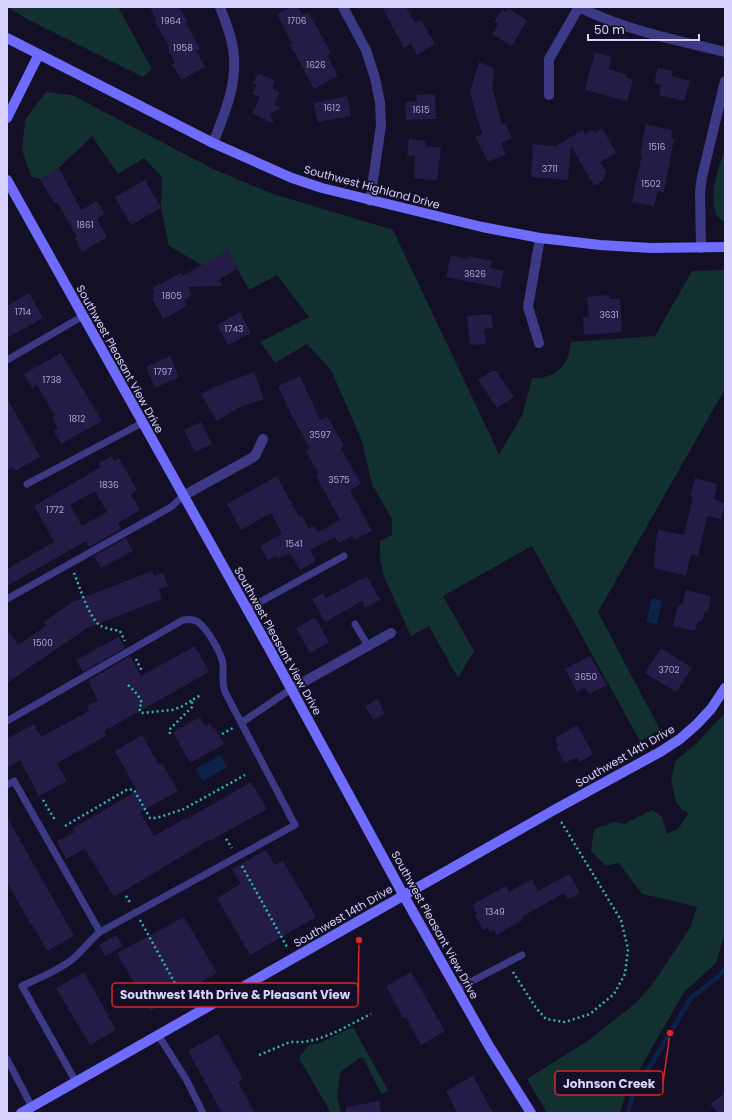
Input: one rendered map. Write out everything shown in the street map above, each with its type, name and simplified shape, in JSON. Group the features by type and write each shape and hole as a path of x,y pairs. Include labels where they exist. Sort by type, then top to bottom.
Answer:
{"street":[{"path":"213,143 229,104 234,79 234,56 229,32 220,7"},
{"path":"343,7 366,50 375,78 380,102 381,126 370,201"},
{"path":"549,95 549,59 579,7 625,27 725,52"},
{"path":"7,38 39,54 7,118"},
{"name":"Southwest Highland Drive","path":"39,54 213,143 292,178 322,188 370,201 482,227 540,238 600,245 652,248 725,247"},
{"path":"701,248 700,192 702,177 725,81"},
{"name":"Southwest Pleasant View Drive","path":"8,184 11,198 83,316 247,609 404,896 489,1046 531,1113"},
{"path":"539,343 528,307 540,238"},
{"path":"183,496 255,456 263,440"},
{"path":"291,689 391,633"},
{"name":"Southwest 14th Drive","path":"21,1113 665,749 680,739 697,724 711,709 725,688"}],"lane":[{"path":"7,360 83,316"},
{"path":"27,484 142,423"},
{"path":"7,599 171,507 183,496"},
{"path":"247,609 344,556"},
{"path":"7,721 183,620 190,619 197,621 204,628 214,643 223,664 222,683 225,692 295,824 100,932 91,939 71,960 22,986 76,1082"},
{"path":"355,624 368,646"},
{"path":"241,723 291,689"},
{"path":"7,785 14,781 100,932"},
{"path":"457,989 522,955"},
{"path":"158,1035 186,1079 203,1113"},
{"path":"7,1059 32,1107"}],"path":[{"path":"71,563 83,598 96,621 101,627 120,631 131,650"},
{"path":"128,685 138,695 142,703 140,708 141,713 172,710 181,707 201,695"},
{"path":"170,734 170,730 192,706 192,700"},
{"path":"65,826 128,789 134,790 150,818 155,818 171,812 182,810 245,776"},
{"path":"43,800 55,820"},
{"path":"507,963 536,1008 546,1018 565,1022 590,1014 614,994 625,974 628,948 621,920 562,823"},
{"path":"226,838 294,958"},
{"path":"126,896 193,1016"},
{"path":"259,1055 290,1042 318,1040 371,1014"}],"green space":[{"path":"7,7 118,7 152,69 143,77 29,20"},
{"path":"46,92 72,95 213,169 273,194 393,230 499,454 522,416 532,378 548,376 560,369 568,357 571,342 655,336 692,271 725,270 725,389 598,612 660,730 640,741 532,546 443,596 474,651 458,678 429,626 411,636 385,579 380,559 380,541 392,535 392,519 372,484 362,441 331,370 307,344 275,363 260,342 309,317 277,275 249,290 227,251 202,265 169,246 161,208 162,177 144,158 118,174 92,136 59,168 40,179 31,176 22,150 25,120"},
{"path":"725,149 725,222 718,217 714,209 713,200 716,177"},
{"path":"725,713 725,933 716,963 684,992 626,1093 620,1113 547,1113 527,1079 589,1040 637,1002 654,982 690,928 697,907 642,894 619,863 606,866 591,851 594,829 614,822 624,824 652,810 662,817 667,834 678,829 689,813 682,810 676,802 671,779 676,760 697,743"},
{"path":"353,1027 388,1090 382,1095 363,1058 360,1058 340,1072 337,1097 341,1113 331,1113 299,1058 309,1045 317,1044"}],"water":[{"path":"652,598 662,600 657,624 646,622"},
{"path":"220,755 227,767 203,781 196,769"}],"building":[{"path":"150,7 179,7 188,22 186,23 200,49 196,51 205,67 181,80 172,64 175,63 167,48 169,47 154,20 156,19"},
{"path":"291,7 298,7 302,15 309,13 331,53 327,55 338,76 314,89 290,44 292,44 277,14"},
{"path":"382,7 406,7 415,23 421,20 435,44 417,55 411,44 404,48"},
{"path":"508,8 527,20 512,46 492,34 498,24 494,22 502,9 506,12"},
{"path":"595,52 612,57 609,69 625,74 628,78 633,80 627,101 585,90"},
{"path":"479,62 494,68 492,88 502,124 505,123 512,138 501,143 506,154 488,162 475,137 482,134 470,93"},
{"path":"658,68 673,71 672,76 690,81 684,101 659,95 661,85 654,83"},
{"path":"258,73 275,81 272,88 280,92 274,104 281,108 270,114 274,124 252,113 260,97 252,94 257,85 253,83"},
{"path":"435,94 436,119 406,120 405,102 417,101 416,95"},
{"path":"347,96 351,116 318,122 314,103"},
{"path":"646,124 672,130 671,138 674,139 664,192 658,191 654,206 632,202 642,155 640,155"},
{"path":"602,128 616,153 600,162 606,171 603,181 594,186 571,146 568,180 531,177 533,144 556,146 583,130 585,134 591,130 596,132"},
{"path":"409,139 426,141 426,146 441,148 437,181 414,178 415,156 407,155"},
{"path":"59,168 81,210 97,201 105,214 97,219 107,237 82,252 75,238 77,237 57,202 54,203 40,179"},
{"path":"145,180 161,208 131,225 115,197"},
{"path":"227,251 237,269 219,280 222,286 188,287 192,295 184,300 187,306 163,319 152,298 154,297 152,294 154,292 152,288 181,273 182,276"},
{"path":"451,255 467,259 468,256 492,261 490,268 504,271 500,288 446,277"},
{"path":"29,293 43,318 7,338 7,306"},
{"path":"610,295 610,299 620,299 622,332 584,335 583,317 589,317 587,297"},
{"path":"240,312 251,333 228,345 217,325"},
{"path":"491,314 493,328 484,329 486,344 470,345 467,316"},
{"path":"61,353 102,421 61,444 53,430 58,428 52,417 55,416 37,385 32,388 24,374"},
{"path":"170,356 179,377 155,388 146,367"},
{"path":"492,371 496,371 514,397 497,408 478,380"},
{"path":"254,372 264,399 240,407 217,421 201,394 214,387"},
{"path":"300,376 320,420 327,416 344,446 341,448 361,484 350,490 372,531 354,540 352,536 339,543 335,537 310,550 316,561 300,570 290,553 278,559 276,556 268,560 260,546 282,534 271,513 241,530 227,504 277,476 299,517 302,515 309,529 314,526 318,532 340,520 316,476 319,474 306,451 310,449 278,386"},
{"path":"7,398 40,457 15,471 13,467 7,470"},
{"path":"201,422 212,444 195,452 184,430"},
{"path":"111,456 114,461 119,458 137,490 131,494 140,510 118,523 121,529 89,547 86,541 7,586 7,569 54,542 34,506 101,467 98,464","holes":["95,491 107,512 82,526 70,505"]},
{"path":"695,478 717,484 714,499 725,504 721,519 707,516 698,556 691,554 686,576 654,568 655,547 658,530 684,535 693,497 690,496"},
{"path":"126,538 133,551 101,568 94,556"},
{"path":"152,571 154,576 163,573 168,586 159,589 162,599 87,628 7,683 7,629 18,645 46,626 44,622 72,602"},
{"path":"367,576 380,600 365,608 362,601 325,622 312,599 323,593 326,598"},
{"path":"686,590 711,596 708,612 705,611 703,619 697,623 695,631 673,626 678,605 682,605"},
{"path":"315,617 329,642 310,653 296,628"},
{"path":"119,637 125,648 83,672 76,660"},
{"path":"195,646 209,672 104,731 106,736 57,763 67,781 39,796 20,760 7,768 7,739 34,724 41,737 89,711 87,706 98,700 88,681 130,656 141,676"},
{"path":"661,648 692,668 676,692 645,673"},
{"path":"590,656 607,685 589,694 585,687 577,692 565,669"},
{"path":"378,699 385,714 373,720 365,706"},
{"path":"200,717 205,726 209,723 213,729 215,728 224,744 190,763 173,732"},
{"path":"577,725 593,754 580,762 577,757 565,763 556,747 558,745 555,738"},
{"path":"142,735 159,765 162,763 178,791 140,812 154,836 251,782 267,809 210,841 209,840 114,897 85,849 66,859 57,841 75,832 73,828 137,791 115,751"},
{"path":"7,817 74,936 47,951 7,882"},
{"path":"266,850 275,865 283,861 316,917 250,955 217,898 241,884 232,869"},
{"path":"569,874 580,893 568,899 564,893 522,917 523,920 496,935 494,930 490,932 488,928 483,930 475,915 477,914 472,905 506,886 509,892 532,879 538,891"},
{"path":"184,917 217,973 150,1011 117,953"},
{"path":"116,935 123,946 105,956 99,945"},
{"path":"84,972 116,1030 90,1045 56,988"},
{"path":"411,972 445,1031 421,1045 406,1017 403,1018 386,986"},
{"path":"218,1034 243,1079 238,1082 255,1113 222,1113 188,1051"},
{"path":"473,1076 493,1113 457,1113 446,1091"},
{"path":"725,1093 725,1113 718,1113 710,1104"},
{"path":"379,1101 381,1113 346,1113 346,1107"}],"waterway":[{"path":"628,1113 632,1096 691,998 720,975 725,968"}],"place":[{"name":"Southwest 14th Drive & Pleasant View","path":"359,940"},
{"name":"Johnson Creek","path":"670,1033"}]}
